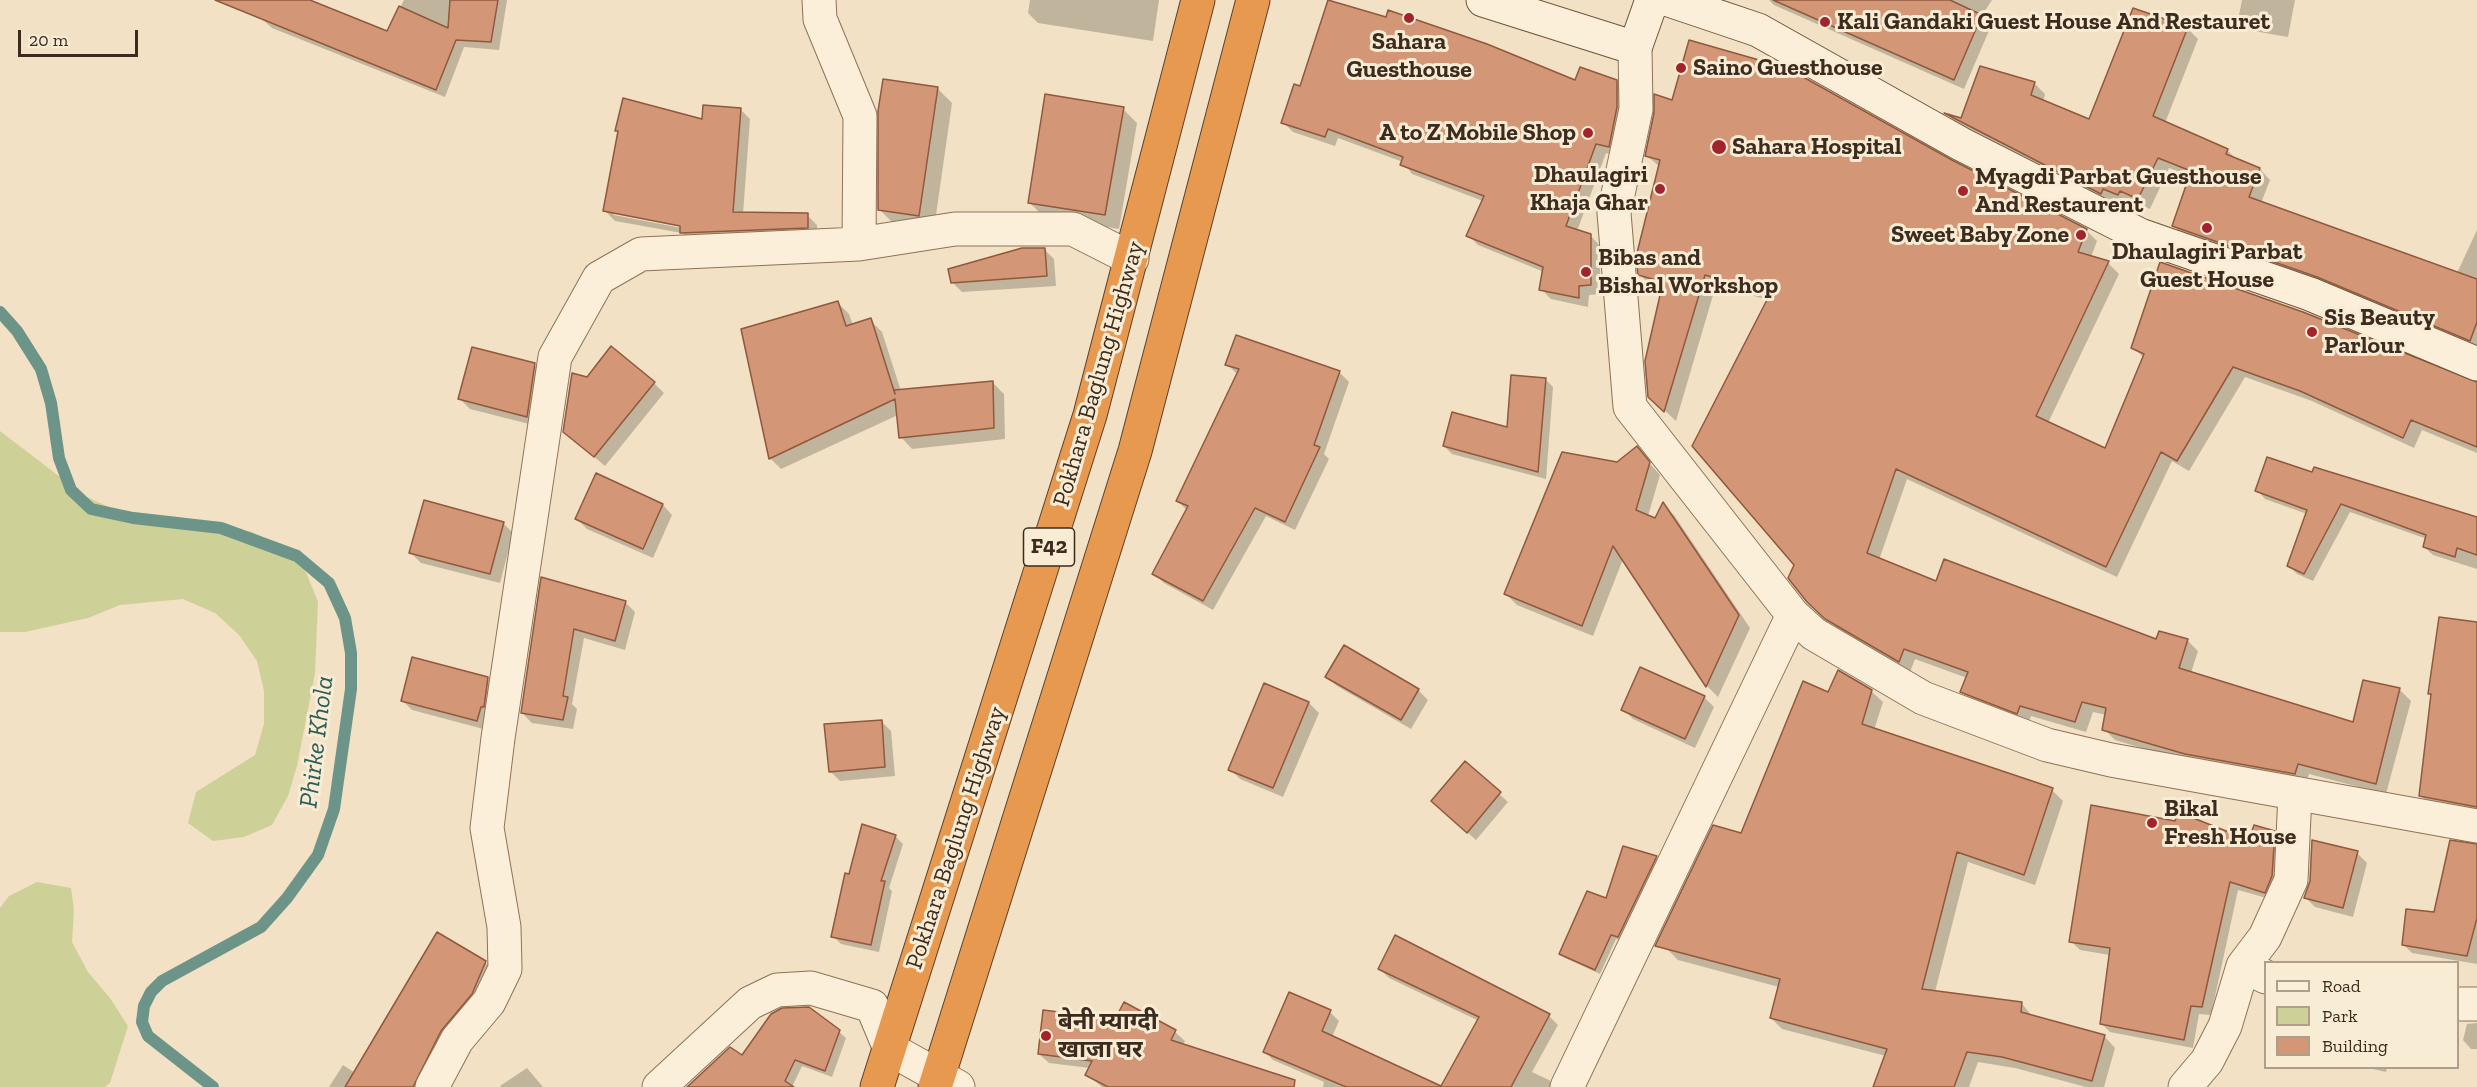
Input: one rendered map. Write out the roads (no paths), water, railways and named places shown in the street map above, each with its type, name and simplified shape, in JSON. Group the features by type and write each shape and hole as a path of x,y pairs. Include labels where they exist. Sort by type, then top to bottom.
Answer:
{"highway":[{"name":"Pokhara Baglung Highway","path":"877,1087 1090,415 1198,0"},
{"name":"F42","path":"944,1083 1135,451 1253,0"}],"street":[{"path":"819,0 820,19 860,116 859,244"},
{"path":"1483,0 1635,48"},
{"path":"1652,0 1635,48 1636,109 1614,213 1630,407 1793,615 1814,634 1923,698 2047,745 2111,760 2295,794 2392,808 2477,826"},
{"path":"1669,0 1758,30 1961,144 2140,236 2310,294 2477,364"},
{"path":"432,1087 457,1040 489,1002 505,969 504,927 487,828 517,596 555,357 600,278 641,254 859,244 955,229 1073,229 1132,259"},
{"path":"1567,1087 1793,615"},
{"path":"2185,1087 2207,1061 2254,972 2265,938 2291,880 2295,794"},
{"path":"659,1087 750,1003 777,990 811,988 872,1006 890,1049 944,1083"},
{"path":"2459,1004 2477,1004"}],"waterway":[{"name":"Phirke Khola","path":"0,312 17,331 41,369 51,403 59,458 71,490 91,509 133,518 221,528 297,556 329,583 345,618 351,653 351,689 334,809 318,855 287,898 261,927 162,981 151,992 144,1006 142,1022 148,1036 213,1087"}],"place":[{"name":"Sahara Guesthouse","path":"1409,18"},
{"name":"Kali Gandaki Guest House And Restauret","path":"1825,22"},
{"name":"Saino Guesthouse","path":"1681,68"},
{"name":"A to Z Mobile Shop","path":"1588,133"},
{"name":"Sahara Hospital","path":"1719,147"},
{"name":"Dhaulagiri Khaja Ghar","path":"1660,189"},
{"name":"Myagdi Parbat Guesthouse And Restaurent","path":"1963,191"},
{"name":"Dhaulagiri Parbat Guest House","path":"2207,228"},
{"name":"Sweet Baby Zone","path":"2081,235"},
{"name":"Bibas and Bishal Workshop","path":"1586,272"},
{"name":"Sis Beauty Parlour","path":"2312,332"},
{"name":"Bikal Fresh House","path":"2152,823"},
{"name":"बेनी म्याग्दी खाजा घर","path":"1046,1036"}]}
